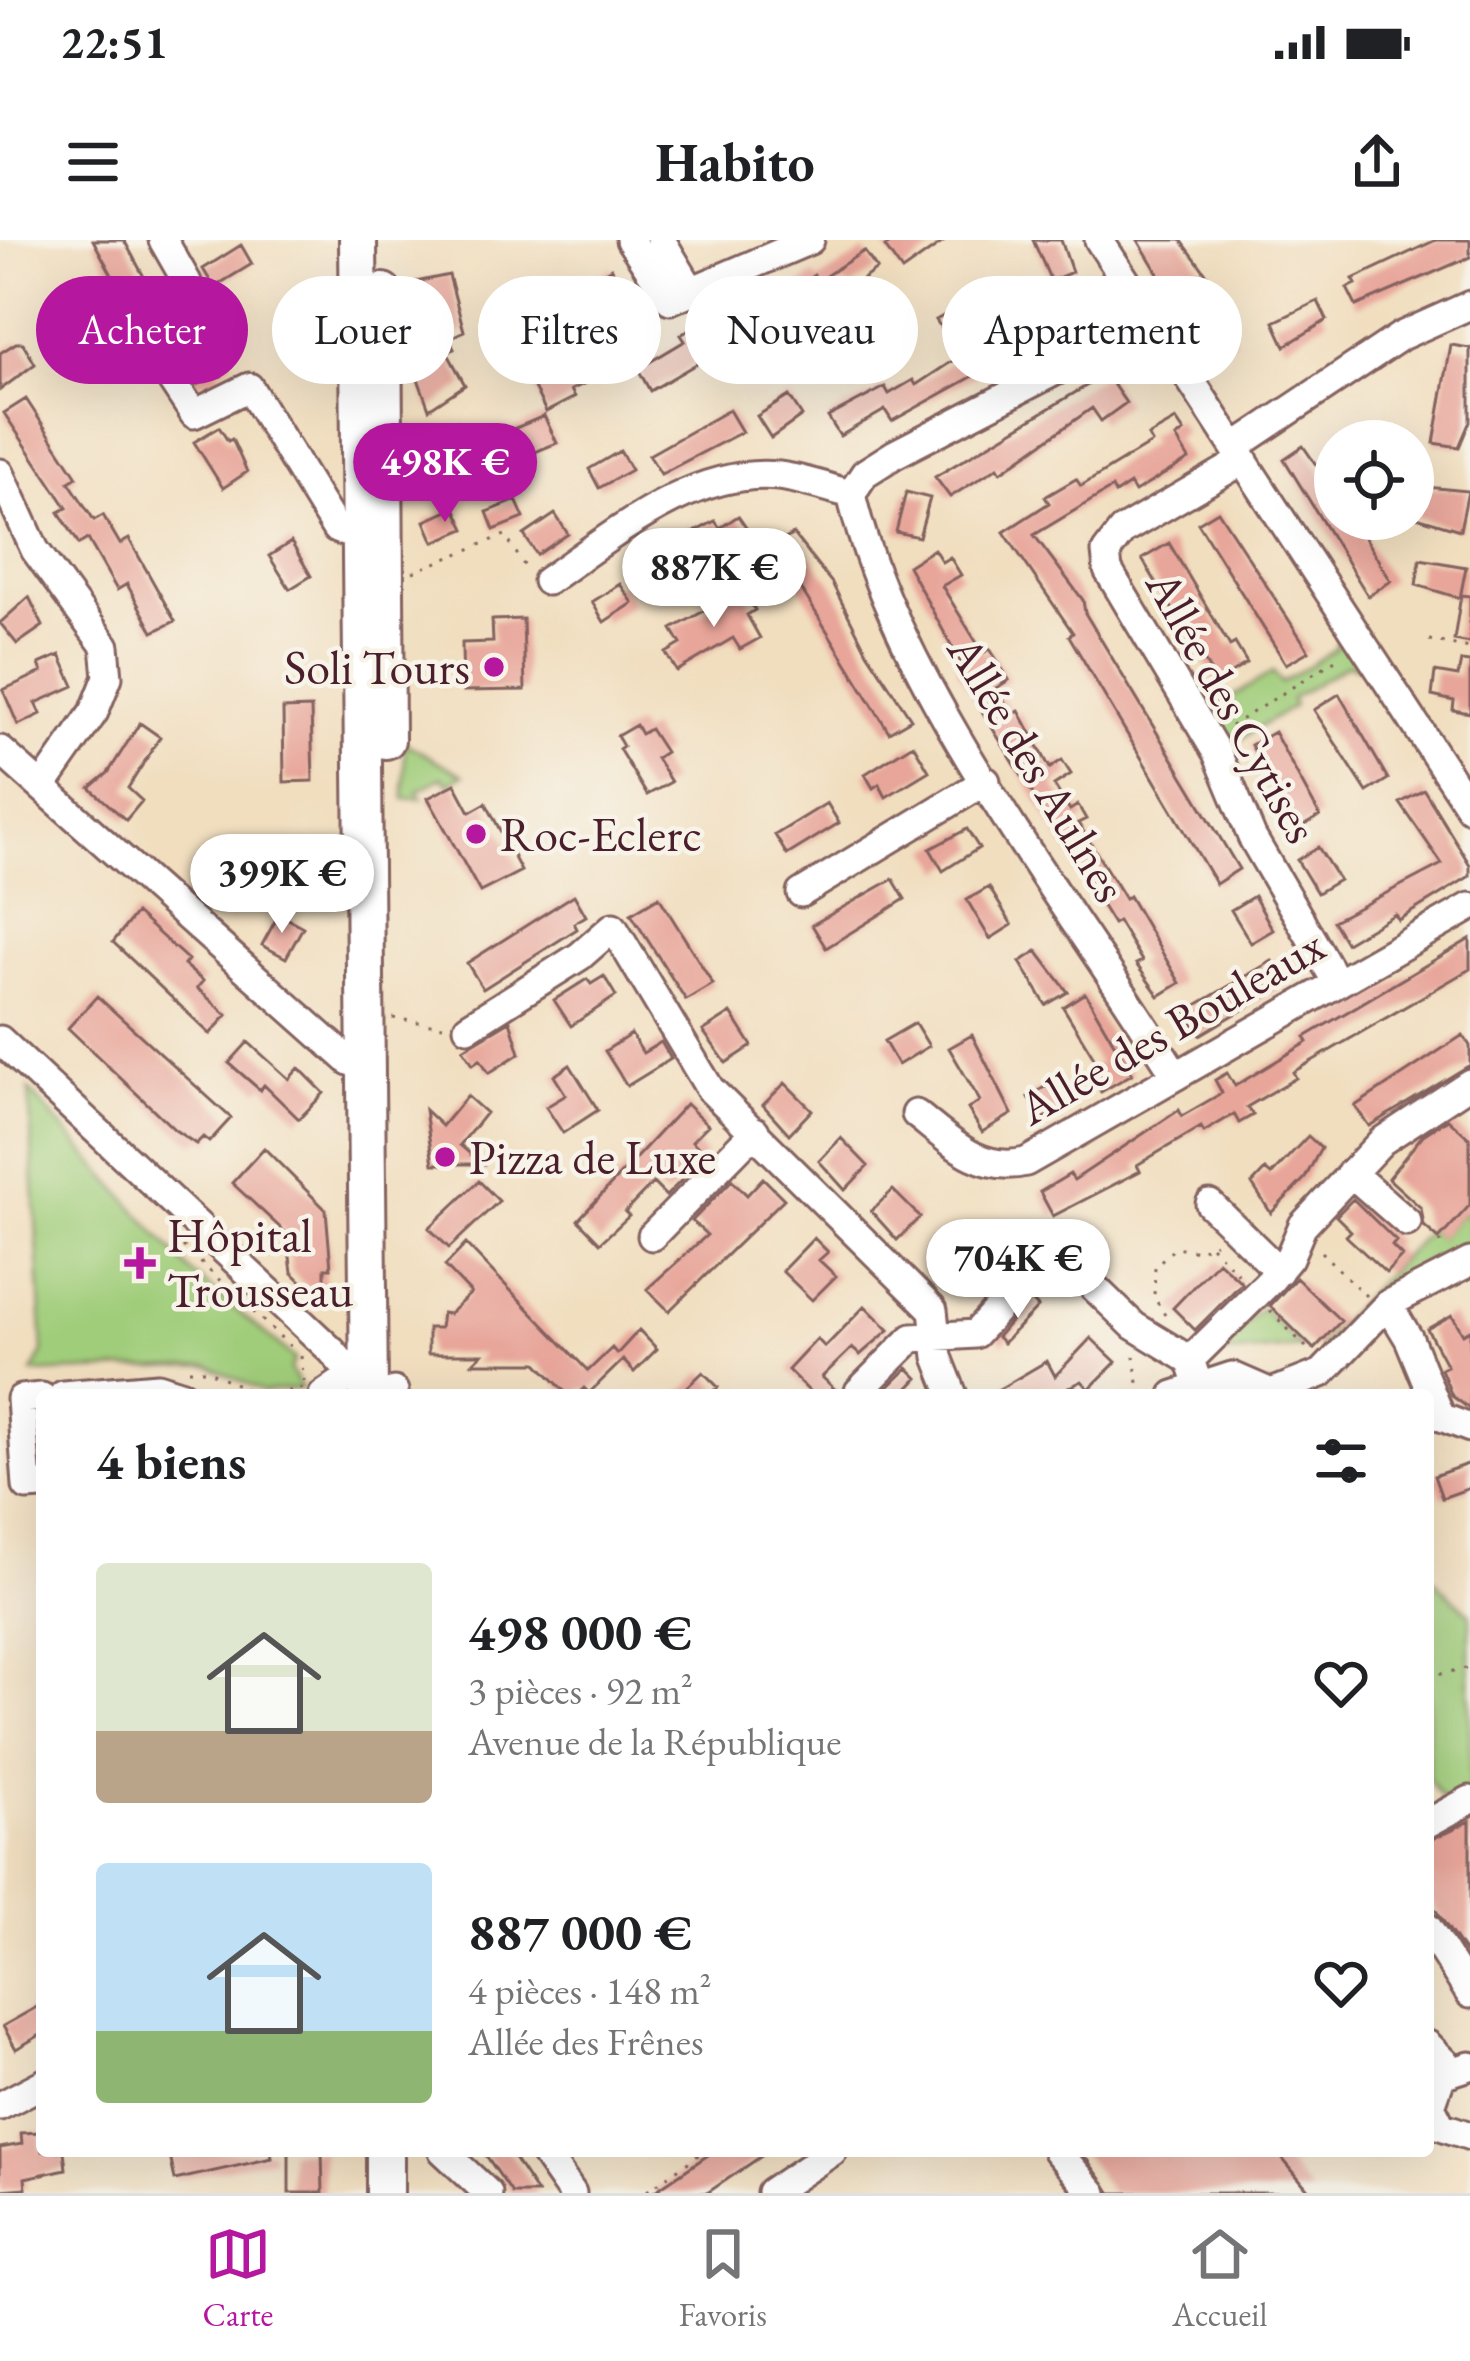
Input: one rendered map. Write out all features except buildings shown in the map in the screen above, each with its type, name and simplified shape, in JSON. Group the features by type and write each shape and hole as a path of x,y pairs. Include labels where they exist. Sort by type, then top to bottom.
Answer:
{"main road":[{"path":"358,240 363,1066 376,1388"},
{"path":"376,1388 388,1017 382,240"},
{"path":"385,2157 385,2193"}],"street":[{"path":"163,240 184,276"},
{"path":"630,240 666,298 685,294"},
{"path":"661,240 685,280"},
{"path":"728,276 810,240"},
{"path":"1099,240 1121,276"},
{"path":"1239,454 1402,336 1470,305"},
{"path":"174,384 194,414 249,387 336,529 358,537"},
{"path":"548,580 635,521 716,481 778,476 851,494 865,473 895,454 1030,384"},
{"path":"1192,384 1470,808"},
{"name":"Allée des Cytises","path":"1239,454 1123,531 1106,552 1108,570 1209,740 1252,837 1337,983"},
{"path":"0,473 35,550 105,646 108,677 94,712 43,785"},
{"name":"Allée des Aulnes","path":"851,494 861,537 896,615 986,781 1176,1076"},
{"path":"0,750 349,1061 363,1066"},
{"path":"801,893 986,781"},
{"name":"Allée des Bouleaux","path":"916,1114 964,1152 1010,1166 1042,1155 1470,907"},
{"path":"468,1027 580,956 613,927 710,1089 933,1310 951,1389"},
{"path":"0,1040 376,1388"},
{"path":"1194,1374 1279,1271 1299,1232 1352,1173 1395,1130 1466,1093"},
{"path":"652,1236 755,1131"},
{"path":"1352,1173 1407,1222"},
{"path":"1210,1204 1279,1271"},
{"path":"1284,1389 1336,1362 1377,1301 1470,1262"},
{"path":"1073,1268 1194,1374 1244,1378 1263,1389"},
{"path":"861,1389 912,1338 975,1334 1015,1290"},
{"path":"1377,1301 1409,1340 1428,1389"},
{"path":"134,1389 179,1383"},
{"path":"36,1398 21,1399 27,1486 36,1485"},
{"path":"1434,1404 1448,1423 1470,1428"},
{"path":"1434,1820 1470,1800"},
{"path":"1434,1937 1470,1994"},
{"path":"1434,2049 1461,2068 1436,2084 1434,2093"},
{"path":"0,2106 36,2087"},
{"path":"1434,2112 1441,2126 1470,2136"},
{"path":"449,2157 488,2193"},
{"path":"547,2157 572,2193"},
{"path":"771,2193 823,2157"},
{"path":"1062,2157 1093,2193"}],"path":[{"path":"394,579 506,536 538,587 548,580"},
{"path":"1429,640 1470,648"},
{"path":"1209,740 1362,643"},
{"path":"388,1017 409,1024 468,1027"},
{"path":"1194,1374 1154,1297 1155,1266 1176,1247 1198,1251 1211,1246 1232,1225"},
{"path":"1299,1232 1377,1301"},
{"path":"1130,1322 1139,1389"},
{"path":"179,1383 207,1370 248,1389"},
{"path":"1434,1676 1470,1667"},
{"path":"647,2191 694,2158"}],"green space":[{"path":"1340,635 1361,668 1348,664 1291,699 1294,706 1237,741 1232,755 1202,706 1216,707 1273,672 1281,683 1335,649"},
{"path":"405,743 463,775 448,784 443,777 418,791 422,798 404,799"},
{"path":"29,1090 191,1272 295,1359 290,1370 302,1388 258,1389 209,1366 32,1373 43,1352"},
{"path":"1464,1212 1470,1217 1470,1252 1329,1356 1319,1345 1429,1230 1439,1238"},
{"path":"1261,1308 1301,1347 1224,1354 1220,1350"},
{"path":"1434,1580 1470,1614 1470,1782 1465,1795 1453,1802 1442,1799 1434,1788"}],"place":[{"name":"Soli Tours","path":"494,667"},
{"name":"Roc-Eclerc","path":"476,834"},
{"name":"Pizza de Luxe","path":"445,1157"},
{"name":"Hôpital Trousseau","path":"140,1263"}]}
